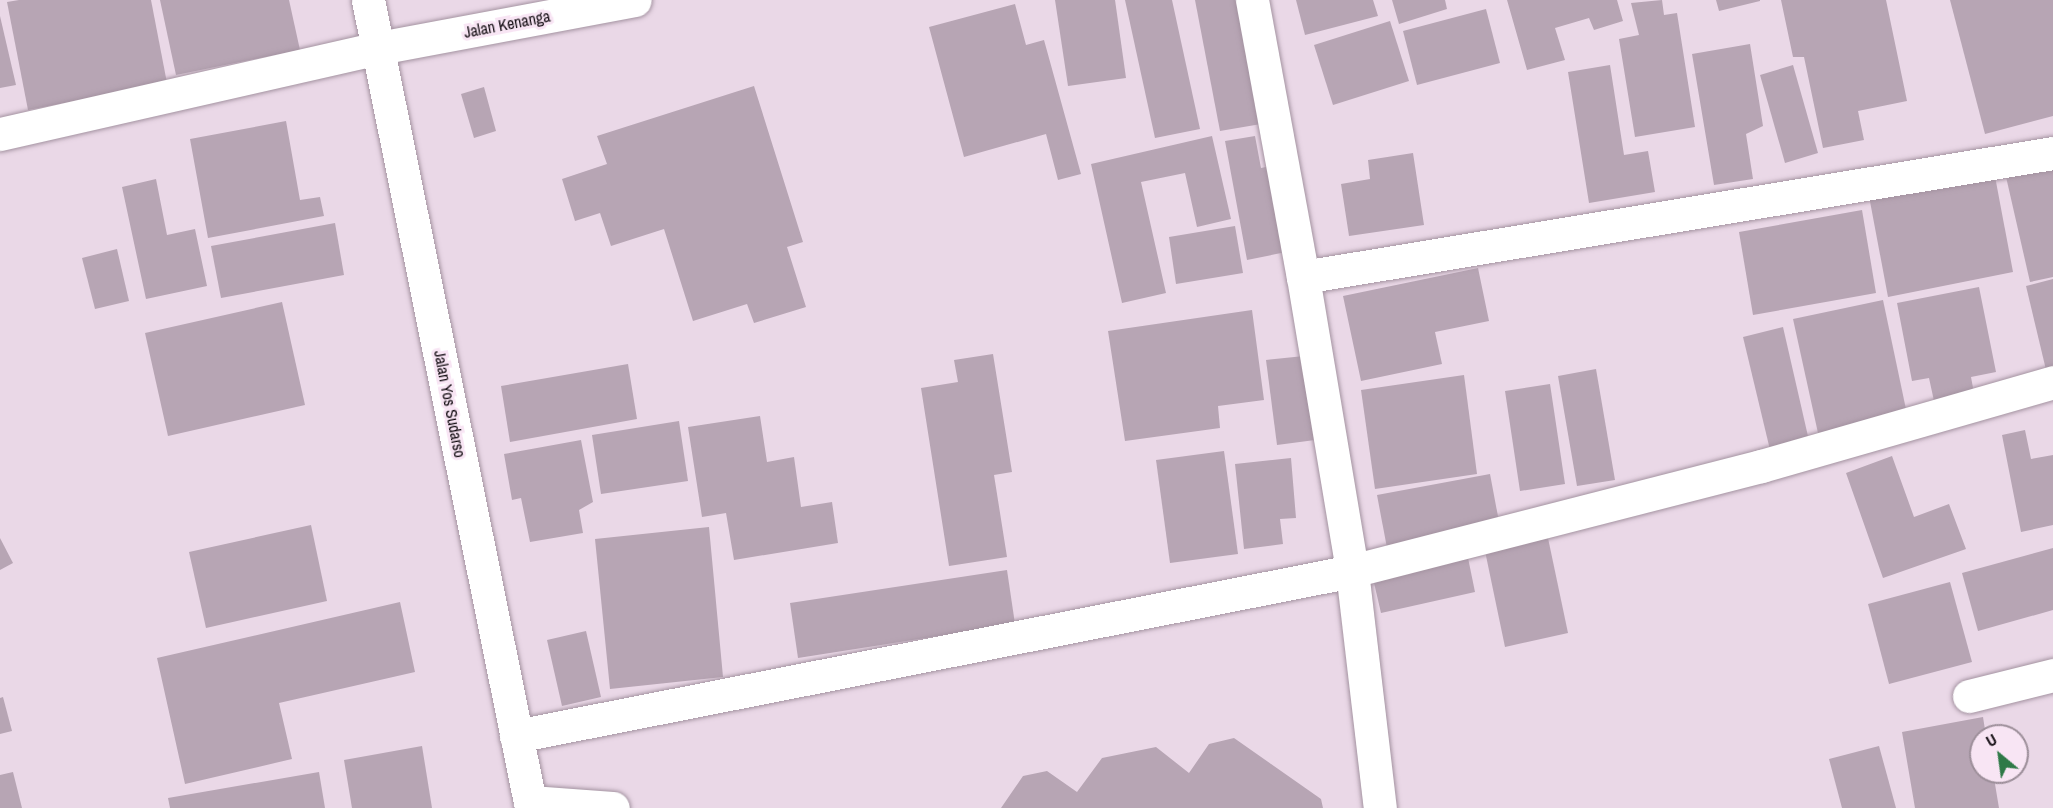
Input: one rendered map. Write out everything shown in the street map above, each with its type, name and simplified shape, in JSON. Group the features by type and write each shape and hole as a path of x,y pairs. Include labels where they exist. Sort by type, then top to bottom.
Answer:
{"street":[{"name":"Jalan Yos Sudarso","path":"368,0 531,805"},
{"name":"Jalan Kenanga","path":"0,134 379,48 635,0"},
{"path":"1252,0 1304,277 1352,571 1380,808"},
{"path":"1304,277 2053,153"},
{"path":"516,736 1352,571 1761,466 2053,382"},
{"path":"1969,696 2053,675"},
{"path":"531,805 613,808"}],"building":[{"path":"19,0 151,0 167,83 28,110 7,2"},
{"path":"160,0 289,0 300,50 176,75"},
{"path":"1055,0 1115,0 1126,78 1068,86"},
{"path":"1125,0 1172,0 1200,129 1155,138"},
{"path":"1195,0 1238,0 1261,124 1220,131"},
{"path":"1296,0 1373,0 1378,16 1305,35"},
{"path":"1392,0 1445,0 1447,9 1399,24"},
{"path":"1507,0 1617,0 1623,21 1594,30 1589,18 1555,28 1565,60 1527,70"},
{"path":"1662,0 1664,15 1677,13 1695,127 1635,137 1619,39 1639,35 1631,3"},
{"path":"1716,0 1760,0 1760,1 1719,11"},
{"path":"1781,0 1886,0 1907,101 1858,111 1864,140 1823,148 1804,57 1793,57"},
{"path":"1950,0 2053,0 2053,116 1985,134"},
{"path":"1015,4 1026,45 1044,40 1081,174 1058,180 1046,134 964,157 929,27"},
{"path":"1486,9 1500,63 1417,85 1403,31"},
{"path":"0,16 16,85 0,88"},
{"path":"1390,21 1409,81 1333,105 1314,45"},
{"path":"1750,44 1763,126 1746,134 1753,179 1714,185 1692,54"},
{"path":"1610,65 1624,155 1648,151 1655,192 1589,203 1568,72"},
{"path":"1793,65 1818,153 1785,163 1760,75"},
{"path":"754,86 803,242 787,247 806,307 754,323 747,304 693,321 664,229 611,246 600,213 575,221 562,179 607,164 597,136"},
{"path":"484,87 496,131 474,138 461,94"},
{"path":"286,121 300,200 320,197 324,216 208,238 190,139"},
{"path":"1212,136 1231,219 1197,227 1185,173 1141,182 1166,293 1122,303 1091,164"},
{"path":"1255,136 1261,168 1275,165 1291,251 1247,260 1225,141"},
{"path":"1413,153 1424,225 1349,236 1341,184 1370,179 1368,160"},
{"path":"2053,157 2053,277 2030,282 2004,168"},
{"path":"1994,171 2013,272 1888,297 1869,196"},
{"path":"156,179 167,235 195,229 207,286 146,299 122,187"},
{"path":"1862,210 1876,293 1753,315 1739,232"},
{"path":"335,223 344,275 221,298 211,246"},
{"path":"1235,226 1243,273 1176,284 1169,237"},
{"path":"117,249 129,301 95,309 82,258"},
{"path":"1478,268 1489,321 1435,332 1442,364 1361,381 1343,296"},
{"path":"2053,279 2053,372 2047,374 2026,286"},
{"path":"1979,287 1996,372 1971,377 1974,393 1934,401 1929,378 1912,381 1897,303"},
{"path":"1883,300 1907,414 1818,433 1793,319"},
{"path":"282,302 305,405 168,436 145,333"},
{"path":"1252,310 1264,400 1218,406 1220,428 1125,441 1108,331"},
{"path":"1783,327 1810,445 1771,454 1743,337"},
{"path":"993,354 1012,472 994,475 1007,557 949,566 921,388 958,382 954,360"},
{"path":"1304,356 1315,440 1277,445 1266,360"},
{"path":"628,364 637,419 510,442 501,386"},
{"path":"1596,369 1615,480 1577,486 1558,376"},
{"path":"1464,375 1477,474 1375,489 1361,390"},
{"path":"1550,384 1565,484 1520,491 1505,391"},
{"path":"760,416 767,462 794,457 801,507 832,502 838,543 734,560 726,513 702,517 688,427"},
{"path":"679,421 688,481 601,494 592,435"},
{"path":"2025,430 2031,459 2053,455 2053,525 2021,532 2002,435"},
{"path":"581,440 593,502 579,510 583,533 530,542 521,498 512,500 504,454"},
{"path":"1224,451 1238,554 1170,563 1156,460"},
{"path":"1892,456 1914,517 1949,504 1966,549 1883,578 1846,473"},
{"path":"1291,458 1296,518 1280,519 1283,544 1244,549 1235,464"},
{"path":"1490,474 1500,527 1387,548 1377,495"},
{"path":"311,525 327,601 206,628 189,552"},
{"path":"709,527 723,677 610,689 595,539"},
{"path":"0,538 13,563 0,570"},
{"path":"1548,538 1568,633 1505,647 1485,551"},
{"path":"2053,548 2053,610 1978,631 1962,573"},
{"path":"1467,553 1475,592 1381,613 1372,574"},
{"path":"1007,570 1015,624 798,658 790,603"},
{"path":"1950,582 1972,662 1889,684 1868,604"},
{"path":"400,602 415,672 279,703 292,759 185,784 157,658"},
{"path":"586,631 601,697 562,706 547,640"},
{"path":"3,697 12,731 0,734 0,698"},
{"path":"1983,717 1984,724 1969,724 1969,784 1995,784 1999,808 1915,808 1902,732"},
{"path":"1234,738 1321,799 1323,808 1001,808 1023,776 1047,771 1077,792 1102,758 1156,747 1189,773 1209,744"},
{"path":"422,746 432,808 352,808 344,760"},
{"path":"1879,746 1896,808 1842,808 1829,759"},
{"path":"13,772 22,808 0,808 0,775"},
{"path":"319,772 325,808 170,808 168,798"}]}
